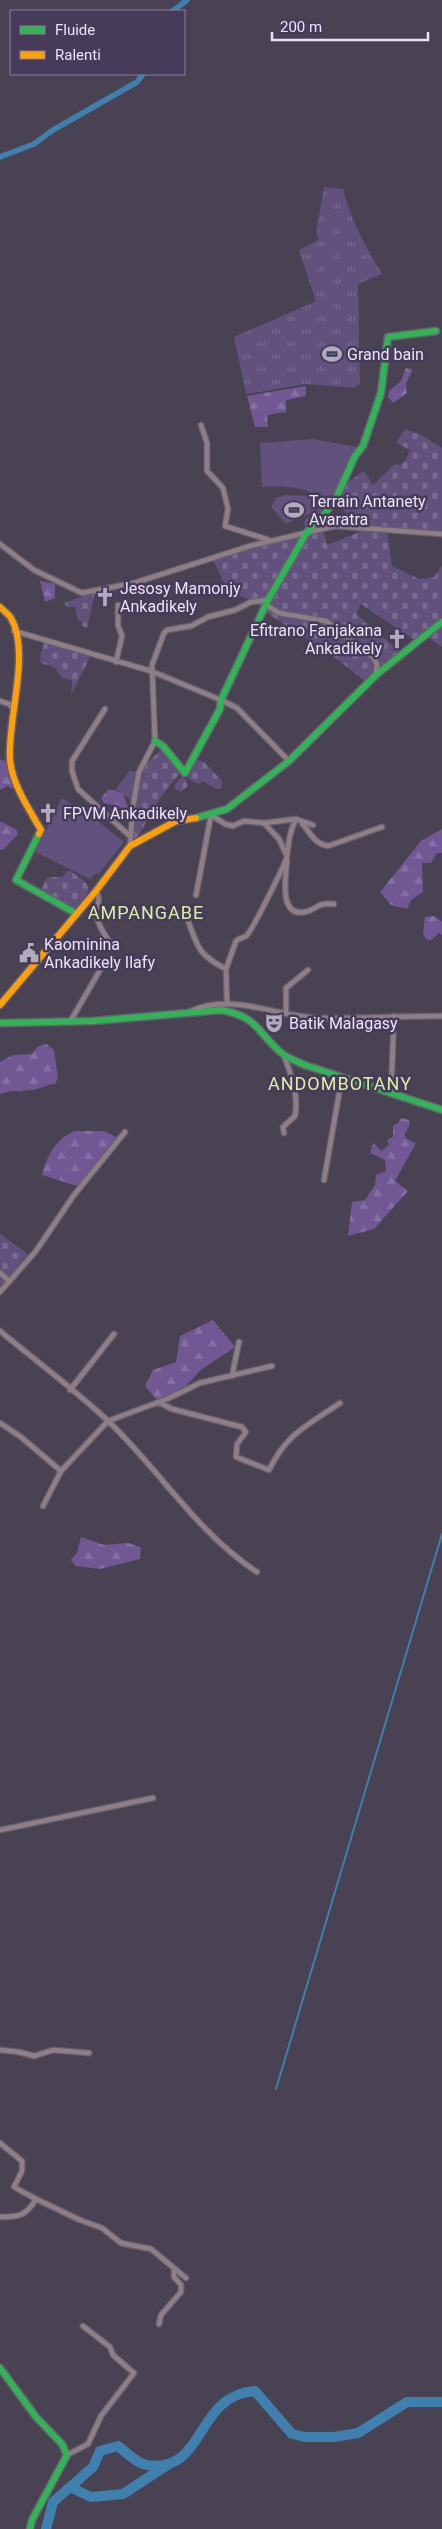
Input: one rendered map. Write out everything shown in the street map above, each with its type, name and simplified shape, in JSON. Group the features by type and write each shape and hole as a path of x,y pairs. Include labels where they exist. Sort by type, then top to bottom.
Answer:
{"street":[{"path":"155,741 163,746 182,772 185,773 220,709 222,700 267,603 307,532 324,515 337,496 355,456 363,446 381,393 388,337 436,331"},
{"path":"201,425 208,443 208,471 223,488 228,509 225,526 270,541"},
{"path":"0,544 34,570 82,593 134,583 270,541 335,526 442,534"},
{"path":"130,846 139,772 155,741 151,671 154,658 167,630 192,626 208,617 235,610 251,602 267,603 279,613 326,621 374,658 377,665 376,675"},
{"path":"116,662 122,636 118,624 118,604"},
{"path":"0,607 11,620 20,664 10,760 19,789 41,830 16,880 77,914"},
{"path":"0,1005 24,979 96,891 130,846 176,821 211,815 227,809 289,761 376,675 442,622"},
{"path":"14,631 151,671 222,700 237,708 289,761"},
{"path":"0,701 9,704 14,709"},
{"path":"105,709 72,761 72,771 78,789 130,836"},
{"path":"211,815 225,824 233,826 244,821 264,823 296,819 302,823 314,840 321,845 328,846 382,827"},
{"path":"196,895 211,815"},
{"path":"296,819 287,843 286,901 289,907 296,911 306,912 325,903 334,904"},
{"path":"264,823 279,839 287,857"},
{"path":"302,823 313,825"},
{"path":"227,1004 226,969 236,941 247,936 287,857"},
{"path":"96,891 100,900 97,911 98,920 114,948"},
{"path":"187,918 199,950 208,959 226,969"},
{"path":"70,1022 100,970"},
{"path":"286,1014 286,988 308,970"},
{"path":"185,1014 204,1005 227,1004 318,1018 442,1016"},
{"path":"0,1023 70,1022 222,1010 237,1013 258,1024 284,1055 294,1083 297,1105 295,1116 284,1127 284,1133"},
{"path":"391,1094 394,1016"},
{"path":"284,1055 305,1065 442,1110"},
{"path":"324,1180 342,1077"},
{"path":"0,1292 8,1280 36,1251 74,1195 125,1132"},
{"path":"0,1273 8,1280"},
{"path":"0,1331 108,1421 195,1520 234,1556 257,1572"},
{"path":"70,1390 114,1334"},
{"path":"232,1376 239,1342"},
{"path":"43,1506 61,1471 108,1421 200,1384 272,1366"},
{"path":"158,1402 172,1409 242,1427 246,1432 237,1444 236,1457 269,1470 279,1450 293,1434 340,1403"},
{"path":"0,1423 21,1437 61,1471"},
{"path":"0,1830 153,1798"},
{"path":"0,2050 34,2056 53,2050 89,2053"},
{"path":"0,2143 22,2161 22,2171 14,2187 80,2220 102,2228 121,2243 151,2249 186,2278"},
{"path":"0,2217 15,2217 29,2211 36,2199"},
{"path":"159,2324 161,2315 181,2292 181,2285 174,2277 174,2268"},
{"path":"30,2529 32,2520 67,2455 88,2444 101,2416 134,2373 114,2355 110,2347 83,2326"},
{"path":"0,2368 36,2417 62,2444 67,2455"}],"green space":[{"path":"324,187 343,189 355,223 382,274 358,284 360,384 354,388 305,384 246,394 234,337 316,301 299,250 319,240 316,232"},
{"path":"406,368 412,369 406,383 407,393 393,403 388,397 389,391 401,381"},
{"path":"306,386 306,396 286,400 286,412 267,415 268,427 255,427 247,396"},
{"path":"405,429 421,435 442,448 442,534 387,530 392,566 419,579 434,577 442,565 442,617 414,640 361,604 356,614 399,651 366,682 328,652 270,615 255,602 228,591 213,560 272,543 289,535 324,533 327,545 370,528 353,522 338,503 343,486 364,471 373,485 395,464 400,465 405,461 410,450 396,443"},
{"path":"313,439 357,447 332,500 311,526 306,527 304,525 305,519 316,513 321,499 301,489 262,487 260,443"},
{"name":"Terrain Antanety Avaratra","path":"285,495 315,496 319,501 314,512 286,524 271,507 276,498"},
{"path":"40,581 55,584 55,598 45,602"},
{"path":"95,592 87,628 82,626 82,622 78,620 75,607 67,607 64,603"},
{"path":"442,625 442,647 428,637"},
{"path":"45,641 90,657 71,695 72,680 62,678 54,667 40,663"},
{"path":"162,749 180,773 160,798 139,835 134,839 132,838 136,799 145,765"},
{"path":"0,760 7,761 13,774 16,787 14,789 7,786 0,790"},
{"path":"198,760 204,762 222,781 222,788 216,789 203,781 198,784 189,779 190,768"},
{"path":"130,770 137,773 131,800 116,789"},
{"path":"182,776 188,786 181,792 175,789 174,786"},
{"path":"108,790 115,790 123,794 128,808 127,812 118,806 104,803 101,798"},
{"path":"62,798 94,818 124,842 99,874 96,873 90,879 35,852"},
{"path":"0,821 17,830 18,834 4,849 0,850"},
{"path":"442,829 442,853 437,853 431,863 422,863 423,892 411,900 407,909 391,905 380,892 421,841"},
{"path":"69,870 86,883 88,887 86,895 77,909 41,890 47,877 62,877"},
{"path":"435,916 442,922 442,935 439,933 431,940 427,940 423,934 425,917"},
{"path":"46,1044 54,1050 58,1078 55,1084 38,1089 0,1094 0,1062 13,1055 32,1054 37,1047"},
{"path":"401,1118 409,1120 410,1124 405,1138 416,1143 395,1181 408,1191 374,1229 348,1236 352,1202 365,1200 375,1185 376,1175 386,1171 385,1160 370,1153 373,1143 382,1151 389,1144 387,1140 393,1137 393,1125 397,1124"},
{"path":"75,1131 104,1131 120,1139 79,1185 42,1175 46,1161 53,1148 63,1138"},
{"path":"0,1234 28,1254 0,1287"},
{"path":"213,1320 235,1347 202,1369 186,1386 158,1401 145,1386 153,1370 176,1362 180,1336"},
{"path":"81,1537 104,1545 128,1543 141,1547 140,1559 100,1569 76,1566 71,1560 77,1553"}],"water":[{"name":"Grand bain","path":"340,350 340,357 325,357 324,351"}],"waterway":[{"path":"174,10 187,0"},
{"path":"0,157 34,144 53,130 137,82 142,75"},
{"path":"276,2089 442,1534"},
{"path":"46,2529 53,2502 93,2467 100,2451 118,2446 143,2464 166,2465 181,2458 221,2406 235,2396 255,2391 292,2434 305,2437 334,2437 358,2433 407,2402 442,2402"},
{"path":"70,2487 91,2497 123,2494 169,2464"}],"traffic: fast":[{"path":"155,741 163,746 185,773 220,709 221,700 268,600 307,532 324,515 337,496 355,456 363,446 381,393 388,337 436,331"},
{"path":"196,818 227,809 289,761 376,675 442,622"},
{"path":"39,834 16,880 77,914"},
{"path":"0,1023 93,1021 222,1010 235,1013 252,1022 275,1047 284,1055 294,1060 442,1110"},
{"path":"0,2368 36,2417 62,2444 67,2455 32,2520 30,2529"}],"traffic: slow":[{"path":"0,607 11,618 17,633 19,649 19,668 10,744 11,769 22,796 41,830 39,834"},
{"path":"0,1005 96,891 130,846 176,821 196,818"}],"place":[{"name":"Grand bain","path":"332,354"},
{"name":"Terrain Antanety Avaratra","path":"294,510"},
{"name":"Jesosy Mamonjy Ankadikely","path":"105,597"},
{"name":"Efitrano Fanjakana Ankadikely","path":"397,639"},
{"name":"FPVM Ankadikely","path":"48,813"},
{"name":"Kaominina Ankadikely Ilafy","path":"29,953"},
{"name":"Batik Malagasy","path":"274,1023"}],"district":[{"name":"AMPANGABE","path":"146,913"},
{"name":"ANDOMBOTANY","path":"340,1084"}]}
